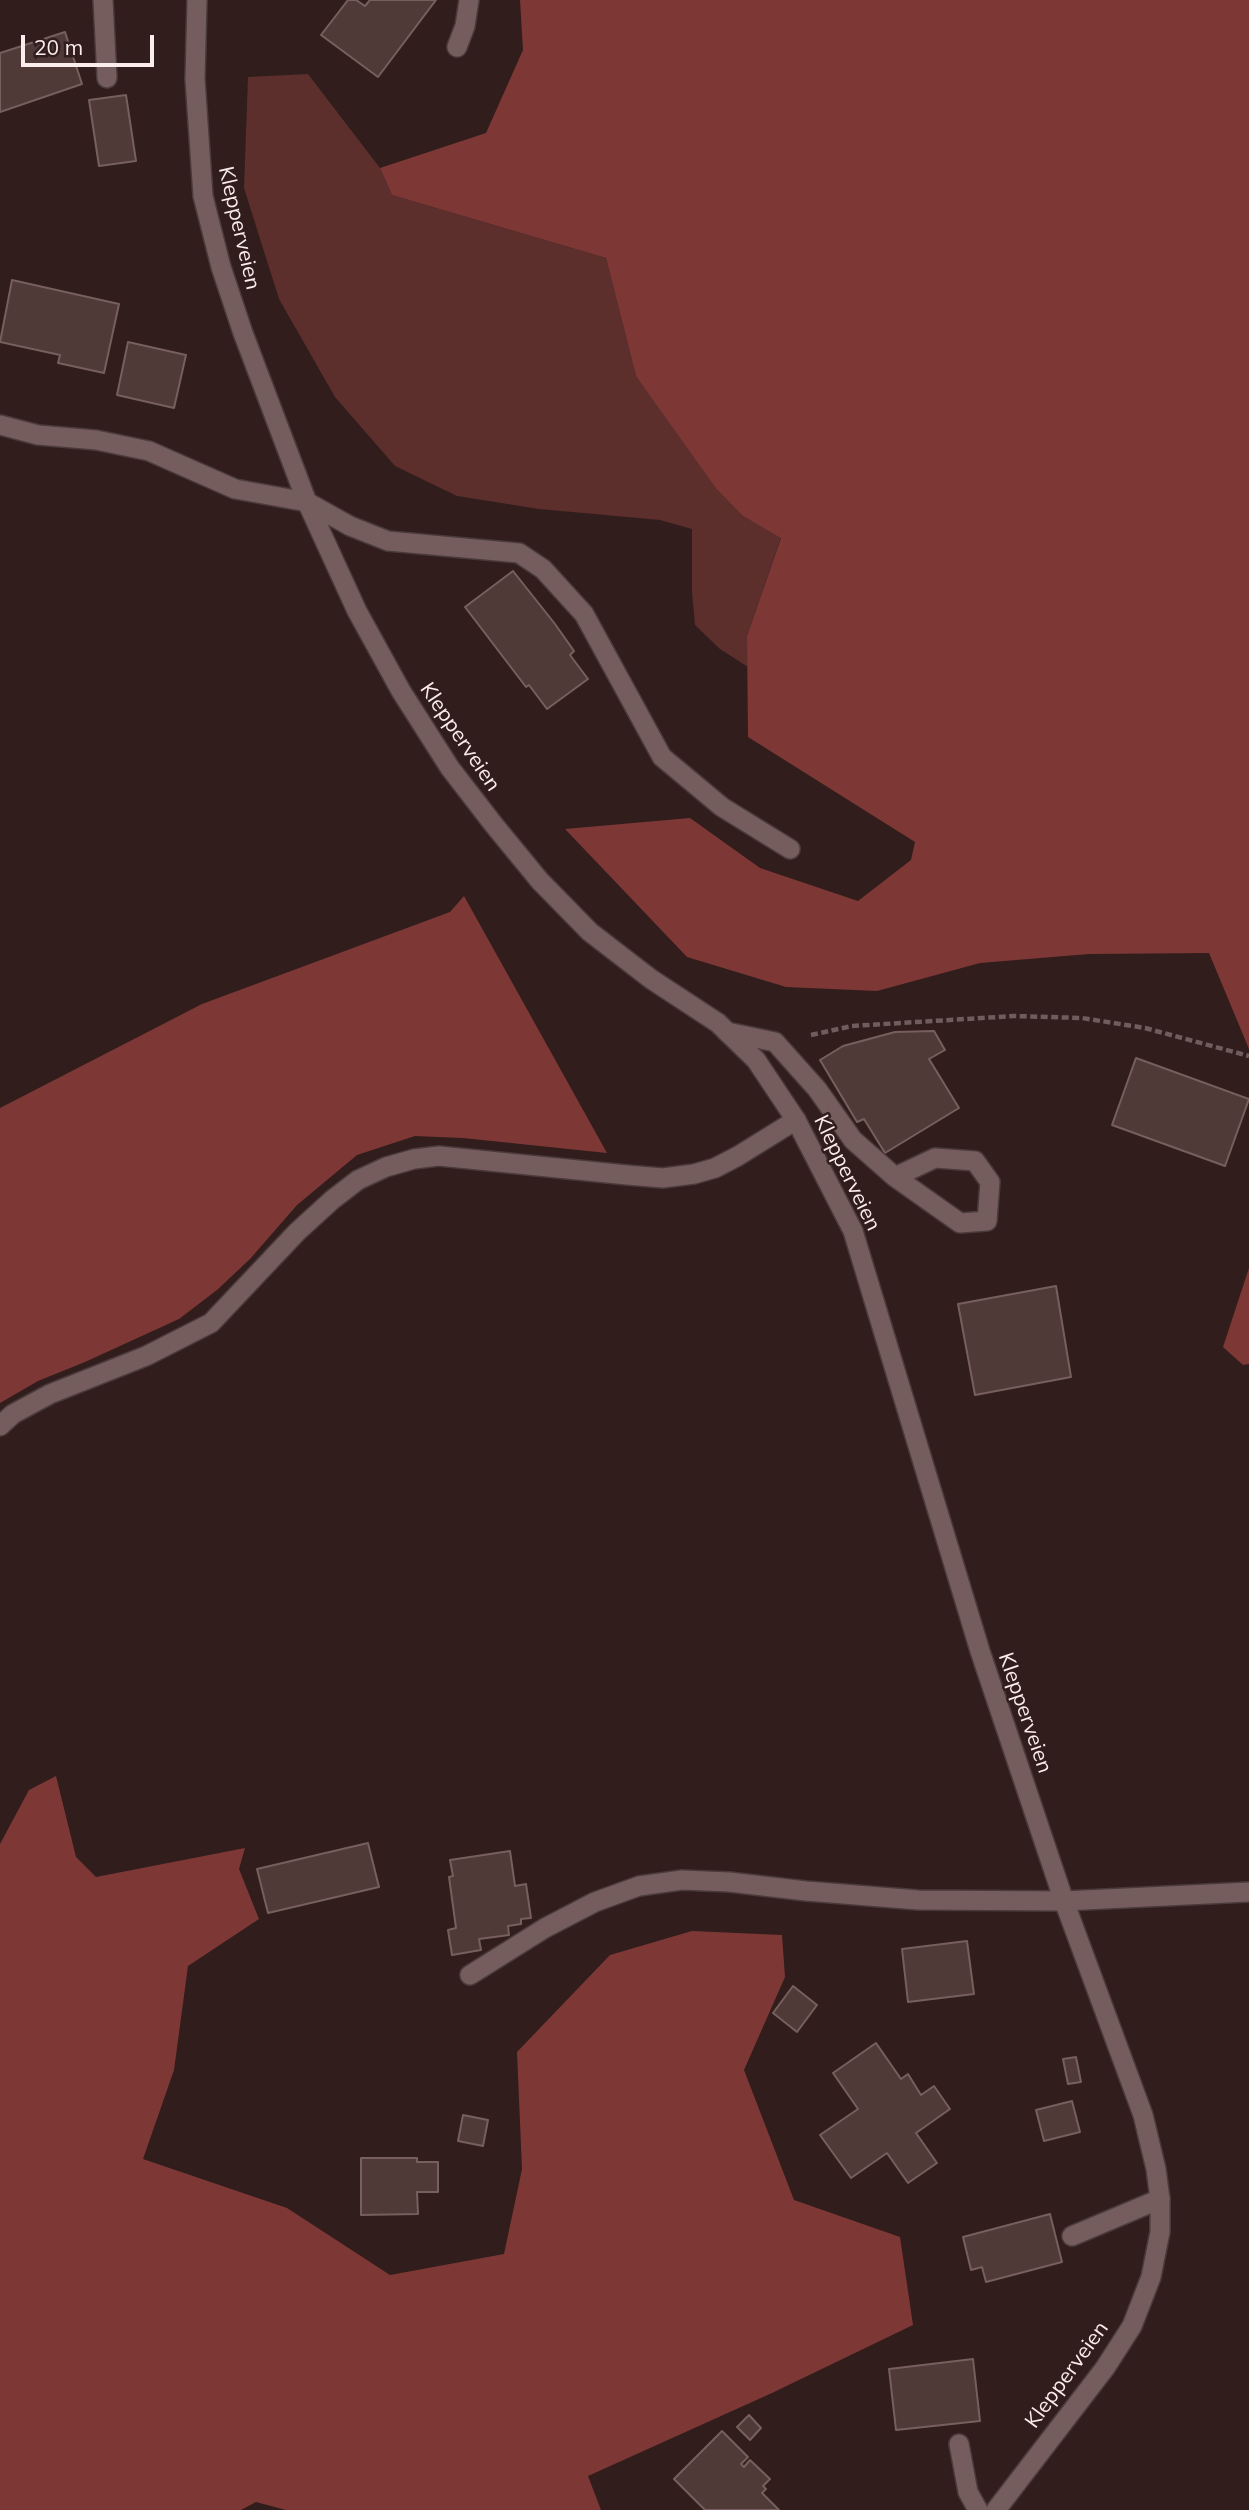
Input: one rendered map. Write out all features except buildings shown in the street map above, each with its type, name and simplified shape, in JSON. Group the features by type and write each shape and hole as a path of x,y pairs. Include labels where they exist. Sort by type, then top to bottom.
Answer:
{"street":[{"path":"103,0 107,78"},
{"name":"Klepperveien","path":"197,0 195,79 204,197 221,267 307,502 357,611 401,691 450,768 494,825 540,881 590,932 651,978 718,1023 756,1060 796,1120 853,1231 980,1651 1065,1900 1143,2115 1156,2169 1160,2232 1150,2277 1132,2326 1105,2368 996,2510"},
{"path":"457,47 465,26 469,0"},
{"path":"0,425 38,435 96,440 149,451 235,489 307,502 350,526 388,541 519,553 543,569 584,614 662,757 722,807 790,849"},
{"path":"727,1032 775,1042 817,1089 853,1140 895,1177 960,1223 987,1221 990,1182 975,1161 935,1157 895,1177"},
{"path":"0,1426 13,1414 50,1394 146,1356 211,1323 332,1199 358,1180 386,1167 414,1159 439,1156 663,1178 715,1168 796,1120"},
{"path":"470,1975 545,1928 594,1902 639,1886 682,1880 918,1900 1065,1900 1249,1892"},
{"path":"1072,2236 1160,2199"},
{"path":"959,2444 968,2492 978,2510"}],"path":[{"path":"775,1042 852,1026 1014,1016 1068,1018 1145,1028 1249,1056"}],"shaded area":[{"path":"520,0 1249,0 1249,1049 1209,953 1089,954 980,963 877,991 786,987 687,957 565,829 690,818 760,868 858,901 911,860 915,842 748,737 747,636 781,538 743,516 716,488 636,376 606,258 392,195 380,168 486,133 523,50"},
{"path":"308,74 380,168 392,195 606,258 636,376 743,516 781,537 747,636 748,667 720,649 695,625 692,529 660,520 539,509 457,496 395,466 335,397 279,299 244,188 248,77"},
{"path":"464,896 607,1153 463,1138 415,1136 357,1155 297,1205 250,1259 217,1290 179,1319 38,1381 0,1403 0,1108 202,1004 450,912"},
{"path":"1249,1268 1249,1364 1243,1365 1223,1347"},
{"path":"56,1776 76,1857 96,1877 245,1848 239,1869 259,1919 188,1966 174,2070 143,2159 287,2208 390,2275 504,2254 522,2169 517,2052 610,1955 692,1931 782,1935 785,1977 744,2070 794,2200 900,2237 913,2325 772,2393 588,2476 601,2510 286,2510 256,2502 241,2510 0,2510 0,1844 29,1790"}]}
